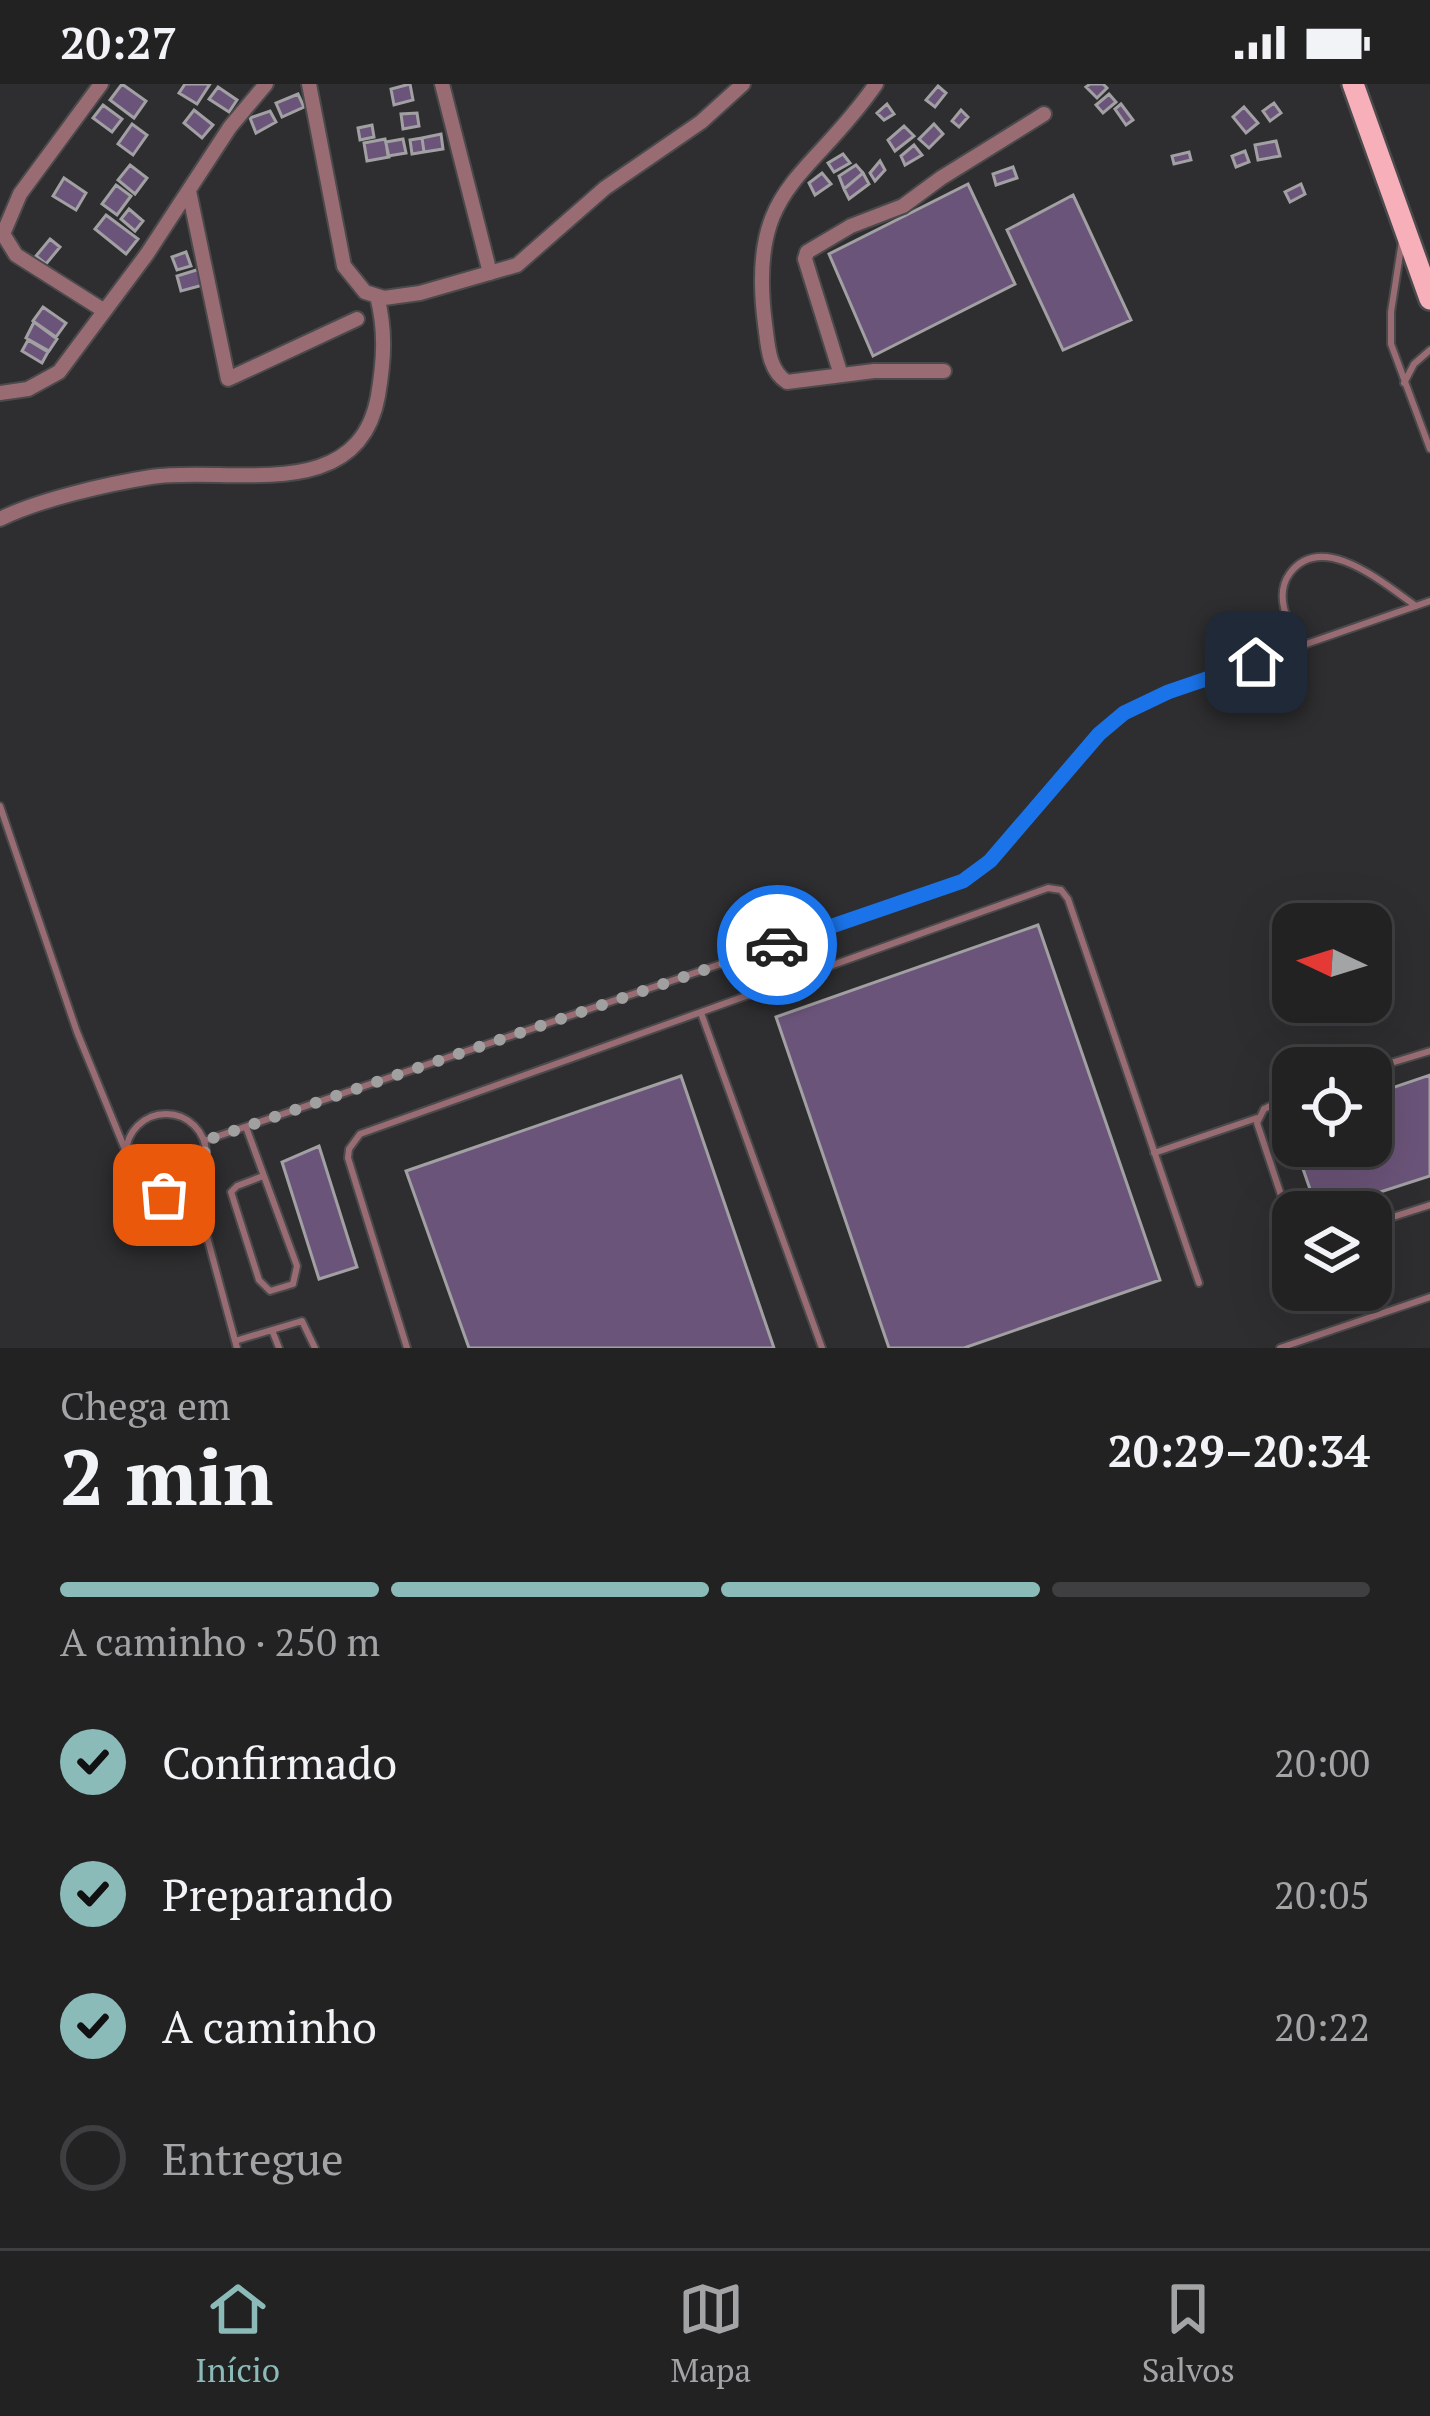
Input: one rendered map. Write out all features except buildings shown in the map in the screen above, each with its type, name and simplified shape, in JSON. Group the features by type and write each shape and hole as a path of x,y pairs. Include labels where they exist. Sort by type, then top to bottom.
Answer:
{"main road":[{"path":"1353,84 1430,299"}],"street":[{"path":"101,84 20,194 3,234 9,250 104,310"},
{"path":"0,393 28,389 59,372 230,127 266,84"},
{"path":"309,84 344,266 365,292 401,298 517,265 605,188 701,122 743,84"},
{"path":"442,84 490,273"},
{"path":"876,84 787,187 769,223 761,290 769,350 777,375 787,382 944,371"},
{"path":"842,375 805,259 807,252 850,226 903,206 1044,114"},
{"path":"189,191 228,379 357,320"},
{"path":"0,519 27,506 153,476 303,473 350,451 374,421 384,359 384,323 376,296"}],"lane":[{"path":"1407,233 1430,259"},
{"path":"1407,233 1390,334 1430,449"},
{"path":"1404,383 1414,364 1430,350"},
{"path":"1301,646 1286,616 1282,589 1296,566 1311,556 1346,563 1416,606"},
{"path":"204,1141 963,881 990,861 1099,734 1124,713 1168,692 1430,601"},
{"path":"0,806 128,1168 148,1191 164,1195 193,1184 206,1156 204,1141 184,1118 168,1114 139,1124 126,1152"},
{"path":"407,1348 348,1158 360,1134 1032,892 1061,890 1068,899 1199,1283"},
{"path":"700,1012 822,1348"},
{"path":"1392,1063 1430,1051"},
{"path":"1154,1153 1257,1118 1272,1104"},
{"path":"1257,1118 1280,1191"},
{"path":"245,1126 298,1272 293,1284 270,1291 259,1280 231,1197 232,1189 263,1176"},
{"path":"193,1184 236,1344 304,1322 315,1348"},
{"path":"1392,1217 1430,1205"},
{"path":"1280,1348 1430,1297"},
{"path":"272,1330 279,1348"}],"way so far":[{"path":"164,1195 193,1184 202,1172 204,1141 777,945"}],"route":[{"path":"777,945 963,881 990,861 1099,734 1124,713 1168,692 1256,662"}]}
